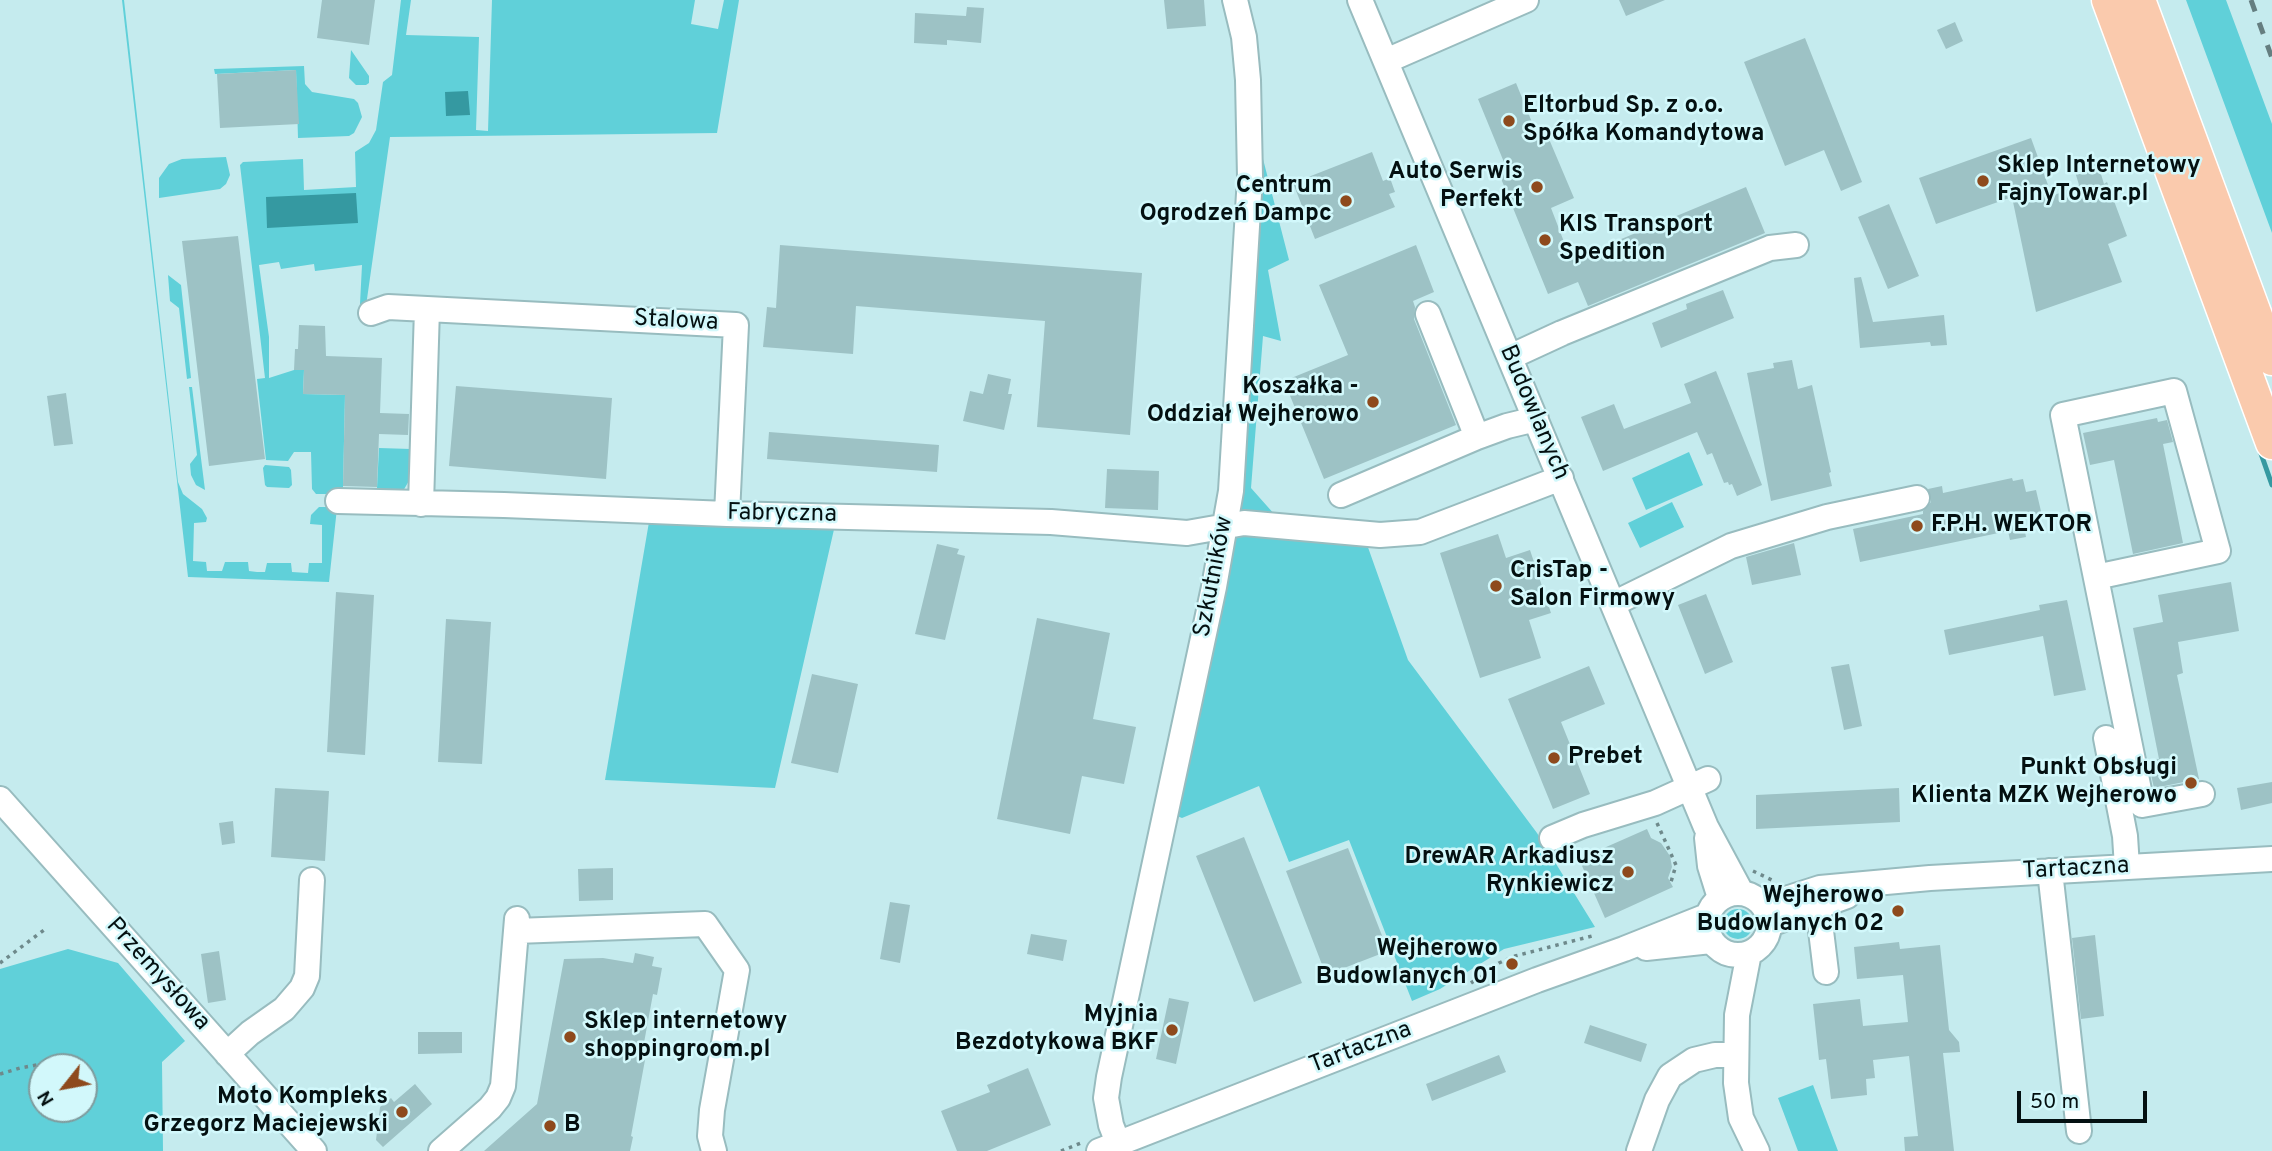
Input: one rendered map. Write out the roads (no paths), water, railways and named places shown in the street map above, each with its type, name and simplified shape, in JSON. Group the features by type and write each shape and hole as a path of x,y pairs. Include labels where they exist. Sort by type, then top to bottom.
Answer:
{"main road":[{"path":"2108,0 2272,443"},
{"path":"2138,0 2272,359"}],"street":[{"name":"Szkutników","path":"1108,1147 1106,1098 1109,1077 1226,526 1231,491 1250,177 1248,80 1244,37 1235,0"},
{"name":"Budowlanych","path":"1360,0 1613,604 1699,783 1723,902"},
{"path":"1385,61 1526,0"},
{"path":"1510,357 1770,248 1796,245"},
{"name":"Stalowa","path":"371,313 388,307 736,325 727,514"},
{"path":"421,504 428,309"},
{"path":"1428,314 1477,437"},
{"path":"2096,577 2218,551 2174,391 2063,415 2142,805 2202,793"},
{"path":"1341,495 1477,437 1536,419"},
{"name":"Fabryczna","path":"338,501 1051,522 1187,533 1244,523 1380,535 1420,533 1560,478"},
{"path":"1613,604 1731,546 1827,517 1917,498"},
{"path":"2106,738 2127,867"},
{"path":"1552,838 1583,825 1655,803 1699,783"},
{"name":"Przemysłowa","path":"0,799 314,1151"},
{"name":"Tartaczna","path":"1767,915 1820,888 1930,878 2272,859"},
{"path":"2050,871 2079,1131"},
{"path":"227,1054 250,1033 284,1009 302,988 307,976 312,880"},
{"name":"Tartaczna","path":"1767,915 1818,906 1881,883"},
{"path":"1754,896 1767,915 1767,936 1760,947 1729,949 1707,929 1723,902 1754,896"},
{"name":"Tartaczna","path":"1108,1147 1536,980 1624,949 1723,902"},
{"path":"1818,906 1826,972"},
{"path":"441,1151 490,1108 503,1086 516,925 705,924 737,970 712,1110 710,1136 714,1151"},
{"name":"Tartaczna","path":"1624,949 1685,946 1729,949"},
{"path":"1729,949 1729,980 1737,1015 1737,1097 1741,1118 1756,1151"},
{"path":"1639,1151 1657,1100 1670,1076 1694,1060 1715,1055 1736,1055"}],"waterway":[{"path":"2259,448 2272,485"}],"railway":[{"path":"2251,0 2272,58"}],"place":[{"name":"Eltorbud Sp. z o.o. Spółka Komandytowa","path":"1509,121"},
{"name":"Sklep Internetowy FajnyTowar.pl","path":"1983,181"},
{"name":"Auto Serwis Perfekt","path":"1537,187"},
{"name":"Centrum Ogrodzeń Dampc","path":"1346,201"},
{"name":"KIS Transport Spedition","path":"1545,240"},
{"name":"Koszałka - Oddział Wejherowo","path":"1373,402"},
{"name":"F.P.H. WEKTOR","path":"1917,526"},
{"name":"CrisTap - Salon Firmowy","path":"1496,586"},
{"name":"Prebet","path":"1554,758"},
{"name":"Punkt Obsługi Klienta MZK Wejherowo","path":"2191,783"},
{"name":"DrewAR Arkadiusz Rynkiewicz","path":"1628,872"},
{"name":"Wejherowo Budowlanych 02","path":"1898,911"},
{"name":"Wejherowo Budowlanych 01","path":"1512,964"},
{"name":"Myjnia Bezdotykowa BKF","path":"1172,1030"},
{"name":"Sklep internetowy shoppingroom.pl","path":"570,1037"},
{"name":"Moto Kompleks Grzegorz Maciejewski","path":"402,1112"},
{"name":"B","path":"550,1126"}]}
